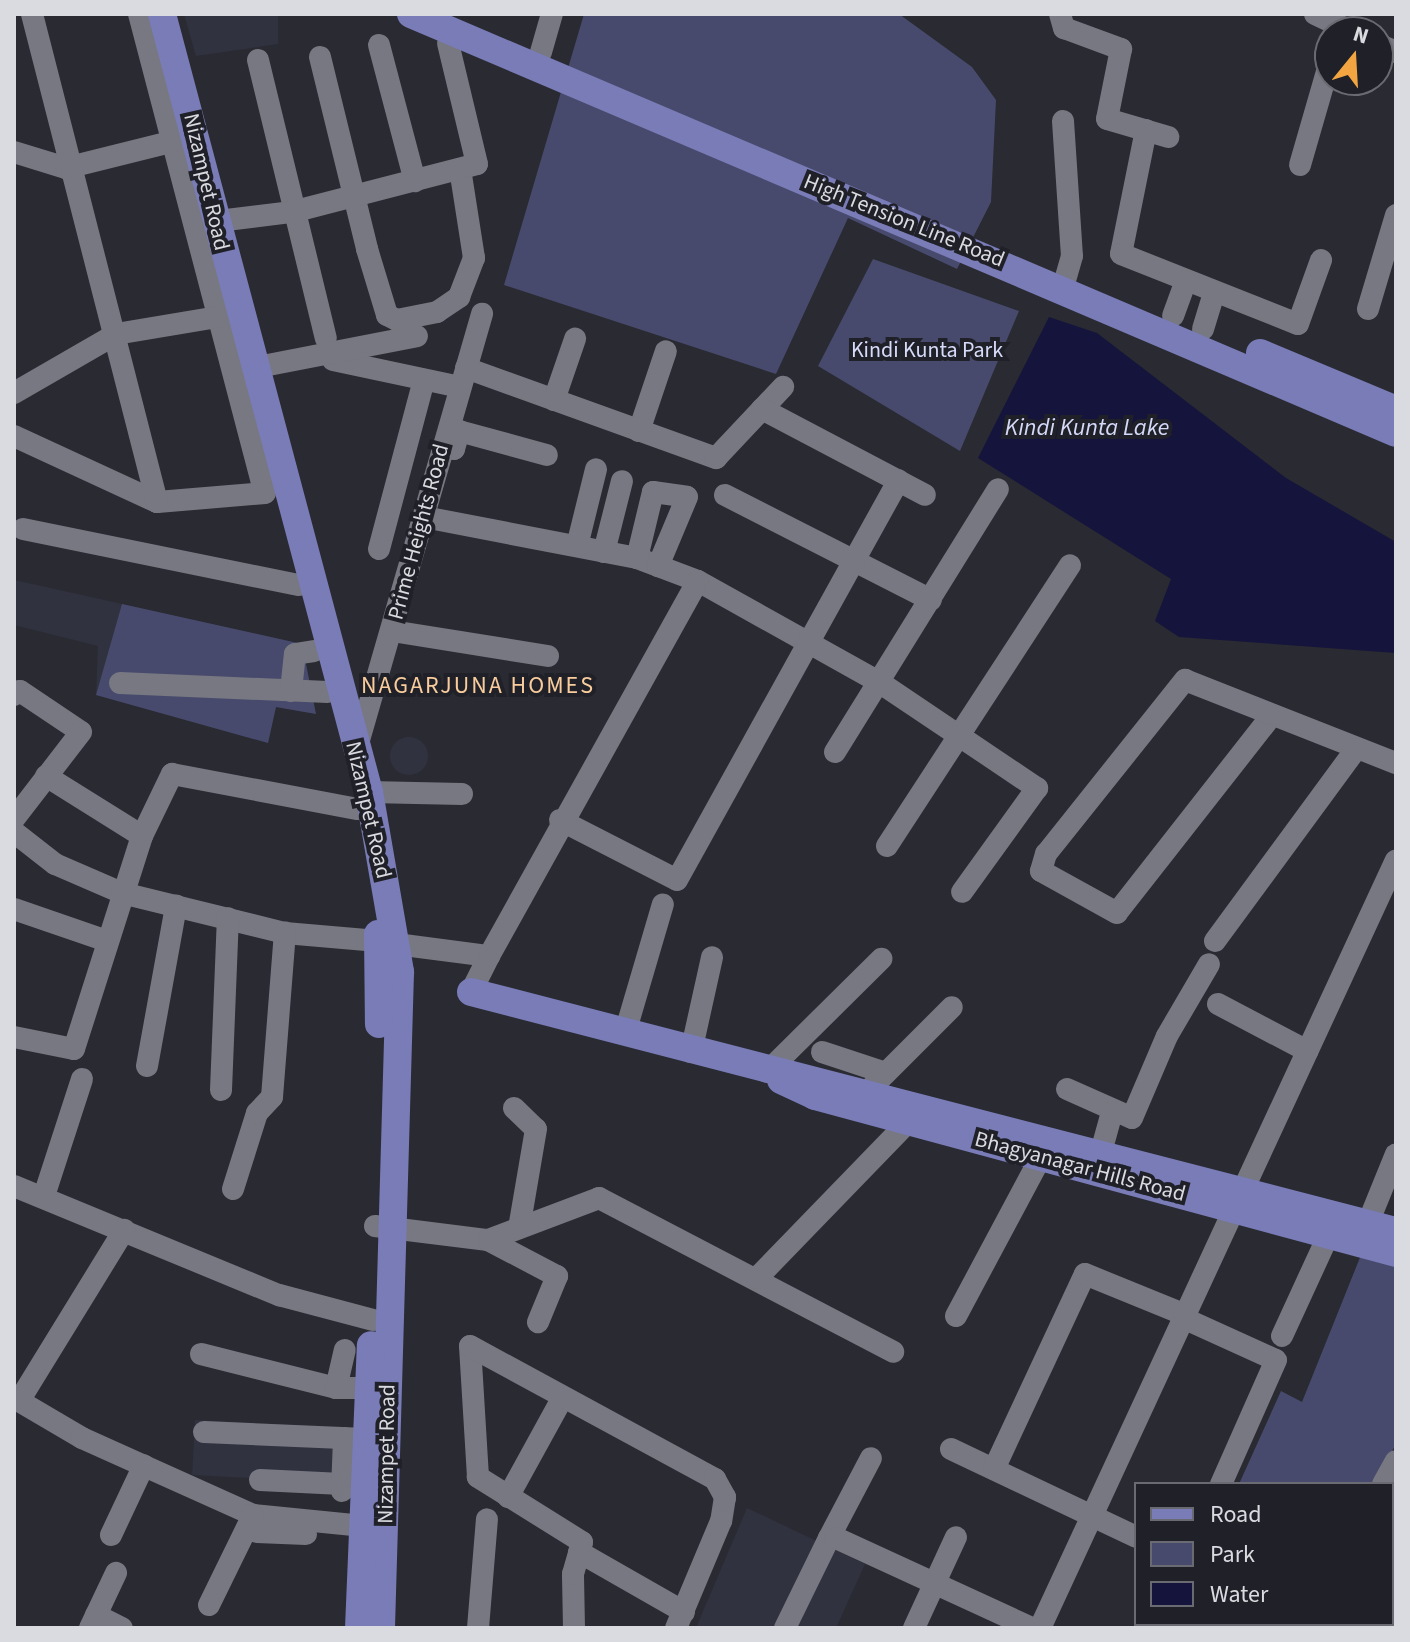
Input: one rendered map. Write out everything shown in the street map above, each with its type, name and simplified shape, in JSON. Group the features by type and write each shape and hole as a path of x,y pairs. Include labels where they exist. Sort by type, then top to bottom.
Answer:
{"main road":[{"name":"Nizampet Road","path":"150,14 178,140 208,222 253,368 356,750 375,884 387,943 381,1628"},
{"name":"Nizampet Road","path":"162,14 208,222 221,317 314,651 363,800"},
{"name":"High Tension Line Road","path":"411,14 1066,279 1173,316 1396,410"},
{"name":"High Tension Line Road","path":"456,14 1066,279 1396,433"},
{"name":"Bhagyanagar Hills Road","path":"471,992 767,1072 877,1082 1048,1152 1101,1152 1238,1198 1329,1234 1396,1253"},
{"name":"Bhagyanagar Hills Road","path":"767,1072 815,1096 908,1122 1396,1231"},
{"name":"Nizampet Road","path":"359,1628 363,1532 355,1439 369,1388 384,1227"}],"street":[{"path":"32,14 66,168 116,334 157,502"},
{"path":"14,436 157,502 265,493 178,140 139,14"},
{"path":"541,52 552,14"},
{"path":"1060,14 1064,28 1119,47 1105,117 1168,137"},
{"path":"208,222 292,212 477,164 448,43"},
{"path":"379,45 415,181"},
{"path":"320,57 387,315 437,312 459,297 474,258 460,169"},
{"path":"258,60 292,212 326,338"},
{"path":"1300,165 1320,96"},
{"path":"1063,121 1066,279"},
{"path":"1146,130 1118,249 1186,281 1298,324 1321,260"},
{"path":"14,152 66,168 178,140"},
{"path":"1368,309 1396,215"},
{"path":"1173,316 1186,281"},
{"path":"1203,329 1214,292"},
{"name":"Prime Heights Road","path":"356,750 482,314"},
{"path":"14,393 116,334 221,317"},
{"path":"253,368 417,336"},
{"path":"554,400 575,339"},
{"path":"639,431 666,351"},
{"path":"333,360 424,380 463,378 554,400 716,458 783,387"},
{"path":"379,549 424,380"},
{"path":"762,409 925,495"},
{"path":"442,446 454,449 459,431 547,455"},
{"path":"577,546 596,469"},
{"path":"560,820 677,880 812,644 899,480"},
{"path":"604,552 622,481"},
{"path":"835,752 882,684 998,489"},
{"path":"725,495 931,600"},
{"path":"424,517 647,562 698,581 882,684 955,736 1037,788 962,892"},
{"path":"23,529 298,585"},
{"path":"887,846 955,736 1070,565"},
{"path":"471,992 560,820 698,581"},
{"path":"392,631 548,656"},
{"path":"291,691 295,654 314,651"},
{"path":"1272,715 1117,913 1041,871 1046,854 1185,680 1396,763"},
{"path":"120,683 328,692"},
{"path":"14,695 20,691 81,732 14,819"},
{"path":"1215,941 1356,749"},
{"path":"14,1037 72,1052 142,836 172,774 363,800 462,794"},
{"path":"46,776 142,836"},
{"path":"14,832 55,864 122,893 285,933 489,956"},
{"path":"1040,1628 1182,1315 1396,860"},
{"path":"625,1033 663,904"},
{"path":"147,1066 176,906"},
{"path":"14,909 107,941"},
{"path":"221,1090 228,918"},
{"path":"233,1189 257,1113 272,1097 285,933"},
{"path":"691,1052 712,957"},
{"path":"767,1072 881,959"},
{"path":"1067,1089 1112,1112 1132,1118 1209,964"},
{"path":"1218,1004 1307,1051"},
{"path":"822,1052 877,1082 952,1007"},
{"path":"44,1196 82,1079"},
{"path":"514,1108 536,1129 519,1228"},
{"path":"1101,1152 1112,1112"},
{"path":"757,1278 908,1122"},
{"path":"956,1316 1048,1152"},
{"path":"1368,1223 1396,1154"},
{"path":"14,1186 279,1295 373,1320"},
{"path":"488,1240 599,1198 757,1278 893,1352"},
{"path":"384,1227 488,1240 557,1276 538,1322"},
{"path":"124,1230 17,1400 255,1523 363,1532"},
{"path":"1282,1336 1329,1234"},
{"path":"994,1469 1085,1274 1182,1315 1276,1360 1222,1482"},
{"path":"475,1344 721,1489 721,1521 680,1620 578,1556 508,1497 478,1477 465,1351 475,1344"},
{"path":"336,1388 345,1350"},
{"path":"201,1354 336,1388 369,1388"},
{"path":"508,1497 563,1397"},
{"path":"204,1432 355,1439 342,1488 260,1480"},
{"path":"951,1449 1134,1536"},
{"path":"785,1628 871,1458"},
{"path":"1384,1482 1396,1461"},
{"path":"111,1535 144,1465"},
{"path":"478,1628 487,1519"},
{"path":"209,1605 255,1523"},
{"path":"914,1628 956,1537"},
{"path":"829,1538 872,1552 1032,1628"},
{"path":"574,1628 578,1556"},
{"path":"116,1573 93,1622 122,1628"}],"shaded area":[{"path":"184,14 278,14 278,44 196,56"},
{"path":"14,580 302,644 316,714 276,707 268,743 96,695 98,646 14,625"},
{"path":"409,737 422,743 428,756 422,769 409,775 396,769 390,756 396,743"},
{"path":"195,1420 357,1428 354,1483 192,1475"},
{"path":"747,1508 865,1564 836,1628 696,1628"}],"green space":[{"path":"584,14 899,14 972,67 996,100 991,202 957,269 848,218 776,374 504,285"},
{"name":"Kindi Kunta Park","path":"873,259 1019,311 960,451 818,366"},
{"path":"122,604 302,644 316,714 276,707 268,743 96,695"},
{"path":"1361,1255 1396,1267 1396,1444 1375,1482 1240,1482 1281,1391 1302,1402"}],"water":[{"name":"Kindi Kunta Lake","path":"1049,317 1097,333 1286,478 1396,542 1396,653 1179,637 1155,621 1171,579 978,458"}],"district":[{"name":"NAGARJUNA HOMES","path":"478,686"}]}
